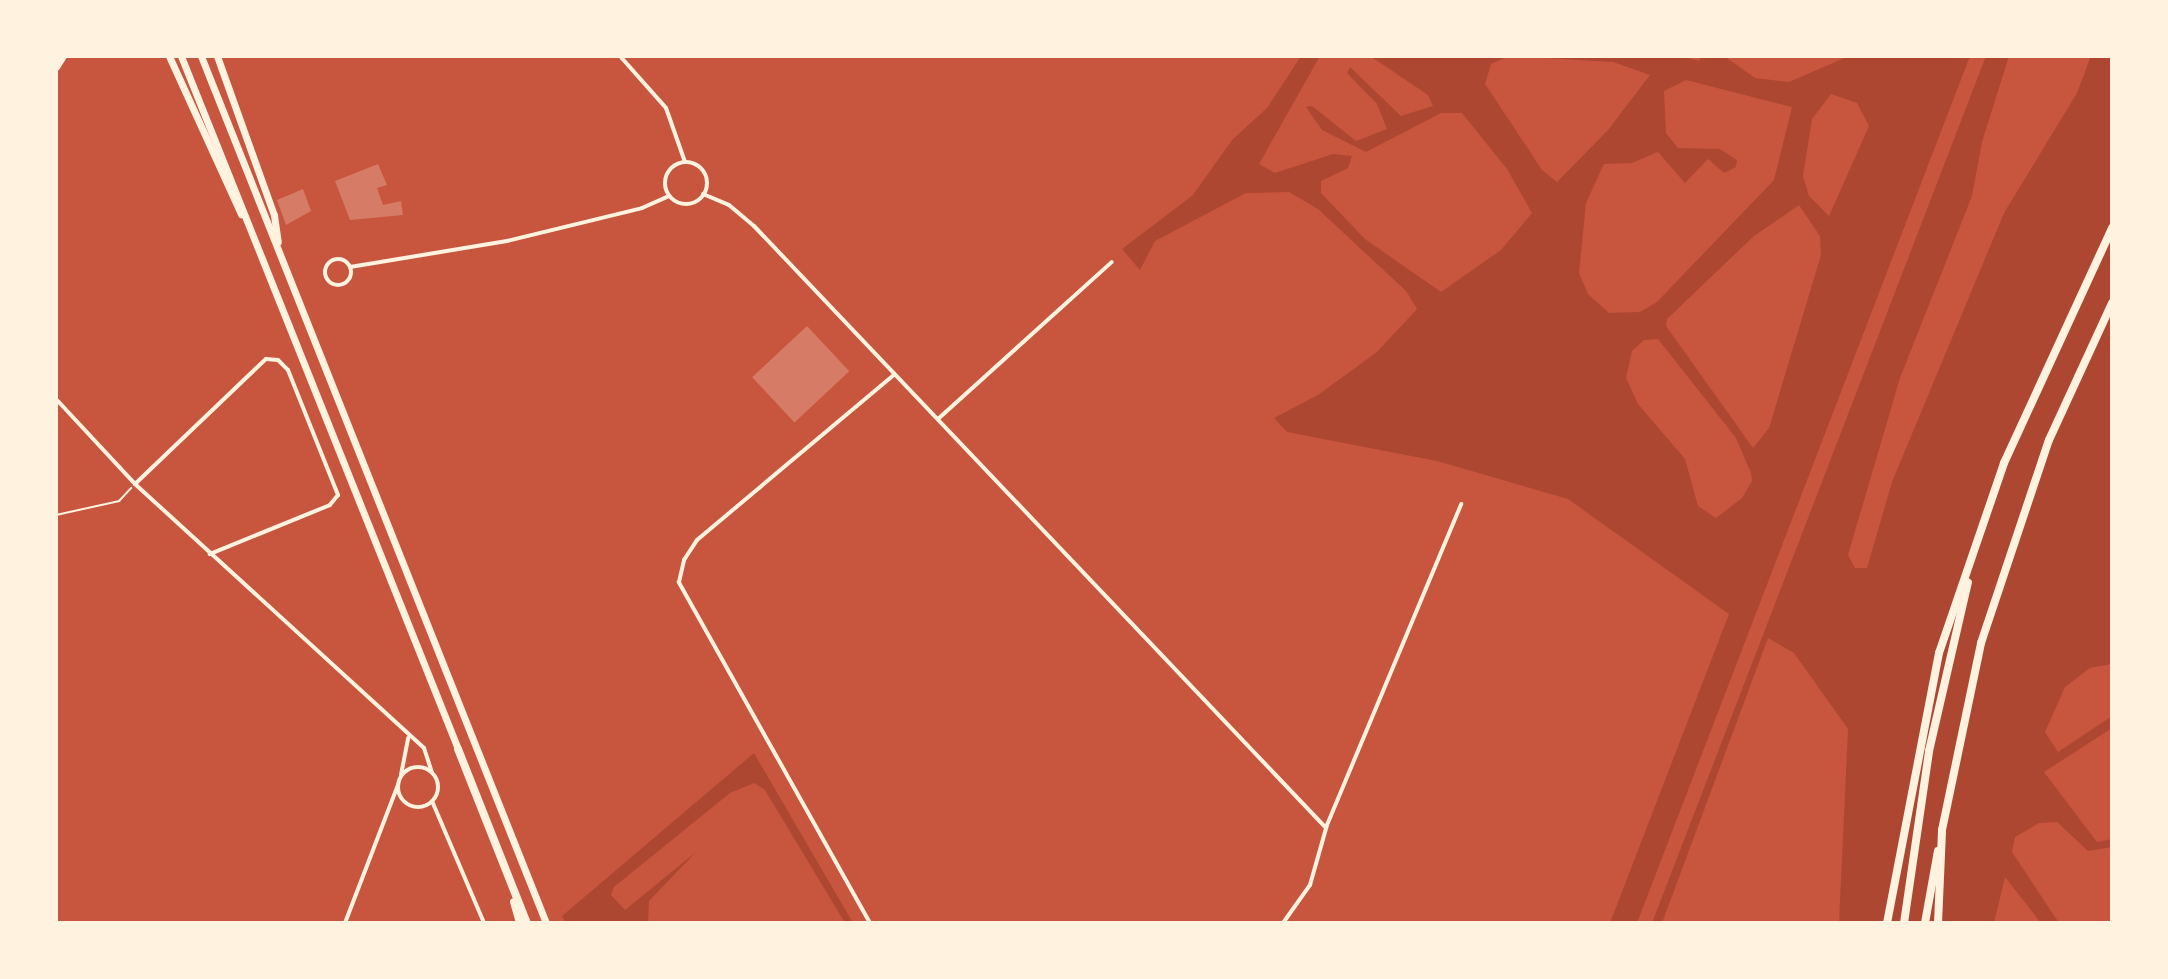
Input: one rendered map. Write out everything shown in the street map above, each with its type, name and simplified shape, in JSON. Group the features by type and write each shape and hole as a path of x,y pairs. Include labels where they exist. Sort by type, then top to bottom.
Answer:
{"highway":[{"path":"56,67 63,56"},
{"path":"169,56 264,261"},
{"path":"181,56 527,923"},
{"path":"201,56 546,923"},
{"path":"217,56 274,215 280,257"},
{"path":"1887,923 1939,653 1983,523 2033,392 2112,228"},
{"path":"1925,923 1966,698 1995,592 2049,440 2112,303"},
{"path":"1904,923 1929,751 1983,523"},
{"path":"1938,923 1942,830"},
{"path":"499,852 520,923"}],"street":[{"path":"620,56 666,108 685,162 704,173 703,194"},
{"path":"669,196 667,174 685,162"},
{"path":"669,196 685,204 703,194"},
{"path":"703,194 729,205 754,226 1326,828"},
{"path":"350,267 351,275 342,285 327,280 326,267 331,260 340,259 350,267 507,241 642,208 669,196"},
{"path":"938,419 1112,262"},
{"path":"135,484 266,359 278,360 288,370 338,495 330,505 210,554"},
{"path":"870,923 679,582 684,560 697,540 895,374"},
{"path":"56,399 135,484 408,738 424,748 438,783 432,801 484,923"},
{"path":"1283,923 1310,885 1326,828 1461,504"},
{"path":"345,923 398,785 408,738"},
{"path":"400,778 414,767 432,772"},
{"path":"398,785 409,805 432,801"}],"path":[{"path":"56,515 119,501 135,484"}],"shaded area":[{"path":"1301,56 1320,56 1259,164 1275,173 1333,154 1352,156 1348,168 1321,181 1321,193 1365,239 1441,292 1501,250 1532,213 1507,169 1462,113 1441,113 1366,152 1322,130 1306,107 1312,106 1356,141 1387,129 1377,104 1347,73 1350,67 1401,116 1433,106 1428,95 1370,56 1509,56 1491,64 1485,84 1542,170 1557,182 1608,130 1650,75 1613,62 1513,56 1681,56 1699,61 1702,56 1724,56 1755,78 1789,82 1849,56 1970,56 1637,923 1610,923 1729,614 1568,499 1437,461 1287,432 1274,418 1318,395 1377,352 1417,309 1406,291 1318,209 1289,192 1246,193 1155,241 1140,270 1122,249 1193,195 1232,140 1267,108","holes":["1686,80 1792,107 1774,180 1657,302 1640,312 1609,313 1588,294 1579,273 1586,203 1604,164 1632,163 1658,152 1685,183 1708,159 1724,173 1736,167 1737,160 1720,149 1678,148 1666,133 1664,91","1831,94 1857,103 1869,126 1829,216 1809,196 1803,176 1812,119","1799,205 1820,236 1821,255 1769,428 1753,448 1666,326 1667,319 1754,236","1658,339 1736,438 1751,473 1752,481 1742,498 1716,518 1698,506 1685,459 1638,404 1626,378 1632,351 1644,340"]},
{"path":"1986,56 2009,56 1982,142 1972,196 1900,378 1848,555 1855,568 1867,568 1892,482 2004,213 2077,93 2091,56 2112,56 2112,664 2090,668 2065,687 2045,732 2058,752 2112,716 2112,728 2044,772 2097,842 2112,839 2112,847 2088,851 2057,822 2039,823 2015,837 2012,852 2059,923 2041,923 2005,877 1994,923 1839,923 1848,729 1794,653 1768,638 1662,923 1652,923"},
{"path":"754,753 853,923 845,923 765,790 754,783 730,793 614,887 611,895 625,910 696,852 649,901 648,923 566,923 562,916"}],"building":[{"path":"378,164 387,185 377,188 383,205 401,201 403,215 350,220 335,181"},
{"path":"303,189 311,211 286,225 277,200"},
{"path":"807,326 849,371 794,422 752,377"}]}
